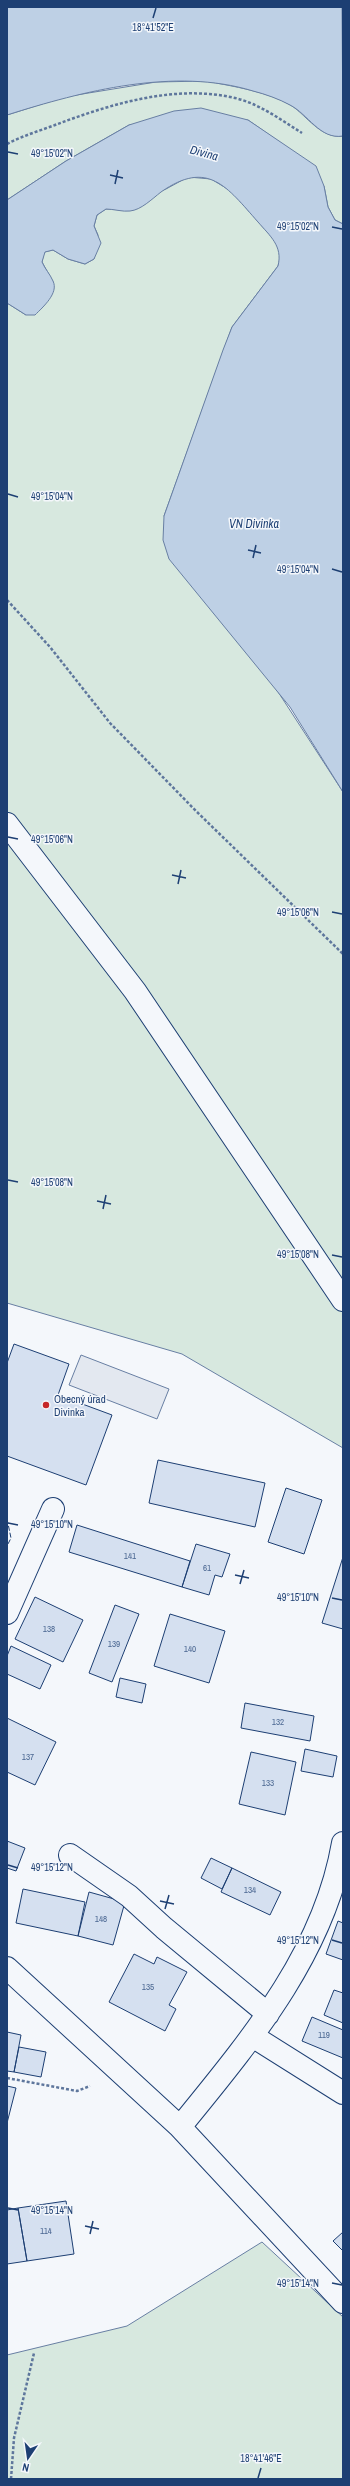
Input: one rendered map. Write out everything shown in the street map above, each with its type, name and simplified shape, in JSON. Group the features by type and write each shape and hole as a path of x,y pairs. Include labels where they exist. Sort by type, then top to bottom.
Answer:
{"street":[{"path":"7,824 135,991 343,1300"},
{"path":"7,1613 53,1509"},
{"path":"180,2127 254,2037 306,1953 324,1912 343,1843"},
{"path":"70,1855 130,1896 164,1928 268,2014"},
{"path":"7,1968 180,2127 343,2302"},
{"path":"254,2037 343,2093"}],"path":[{"path":"7,144 90,112 152,96 187,93 217,95 236,99 264,109 302,133"},
{"path":"7,600 50,647 110,723 196,811 343,954"},
{"path":"7,2078 77,2091 94,2084 113,2066"},
{"path":"11,2479 14,2438 34,2353"}],"shaded area":[{"path":"206,81 262,93 283,101 298,110 321,130 335,136 343,136 343,224 335,220 328,207 324,186 281,143 248,120 129,125 66,161 7,200 7,115 64,97 156,82"},
{"path":"188,177 211,179 231,191 277,243 281,255 278,266 232,327 164,516 343,792 343,1448 182,1354 7,1303 7,303 26,315 53,282 42,262 44,252 53,250 68,259 85,264 94,259 98,235 94,226 97,215 106,209 116,209 166,189"},
{"path":"81,1355 169,1389 157,1419 69,1385"},
{"path":"262,2242 343,2317 343,2479 7,2479 7,2355 127,2326"}],"water":[{"path":"7,7 342,7 343,136 328,134 321,130 297,109 272,97 223,84 192,81 129,85 67,98 7,115"},
{"name":"VN Divinka","path":"201,108 248,120 316,166 324,186 328,207 335,220 343,224 343,792 290,707 169,559 163,540 164,516 232,327 278,266 279,253 274,242 247,209 226,188 216,182 204,178 192,178 177,182 138,209 127,211 106,209 97,215 94,226 101,243 94,259 85,264 68,259 53,250 45,252 42,262 53,281 54,290 49,300 35,315 26,315 7,303 7,200 66,161 129,125 174,111"}],"building":[{"name":"Obecný úrad Divinka","path":"14,1344 69,1364 58,1395 112,1415 86,1485 7,1456 7,1363"},
{"path":"158,1460 265,1483 255,1527 149,1503"},
{"path":"286,1488 322,1500 304,1554 268,1542"},
{"path":"77,1525 190,1561 182,1587 69,1552"},
{"path":"196,1544 230,1554 222,1577 215,1575 209,1595 182,1587"},
{"path":"343,1557 343,1629 322,1623"},
{"path":"35,1597 83,1620 63,1662 15,1639"},
{"path":"115,1605 139,1614 112,1682 89,1673"},
{"path":"170,1614 225,1631 209,1683 154,1666"},
{"path":"11,1646 51,1665 40,1689 7,1674 7,1656"},
{"path":"120,1678 146,1684 142,1703 116,1697"},
{"path":"245,1703 314,1716 310,1741 241,1728"},
{"path":"7,1718 56,1742 35,1785 7,1772"},
{"path":"305,1749 337,1756 333,1777 301,1771"},
{"path":"251,1752 296,1762 285,1815 239,1804"},
{"path":"7,1841 25,1848 16,1871 7,1868"},
{"path":"211,1858 232,1868 222,1889 201,1878"},
{"path":"232,1868 281,1892 270,1915 221,1892"},
{"path":"23,1889 85,1902 78,1936 16,1923"},
{"path":"89,1892 125,1902 113,1945 78,1936"},
{"path":"338,1921 343,1923 343,1960 326,1954"},
{"path":"134,1954 154,1964 157,1957 187,1972 169,2005 176,2009 165,2031 109,2002"},
{"path":"334,1990 343,1993 343,2023 324,2015"},
{"path":"312,2017 343,2030 343,2058 302,2041"},
{"path":"7,2032 21,2035 14,2072 7,2071"},
{"path":"19,2047 46,2052 41,2077 14,2072"},
{"path":"7,2086 16,2088 7,2123"},
{"path":"66,2201 74,2254 27,2261 18,2208"},
{"path":"18,2208 27,2261 7,2264 7,2210"},
{"path":"343,2232 343,2251 333,2241"}],"fence":[{"path":"7,1519 11,1538 7,1546"}],"place":[{"name":"Obecný úrad Divinka","path":"46,1405"}],"water label":[{"name":"Divina","path":"204,153"}]}
